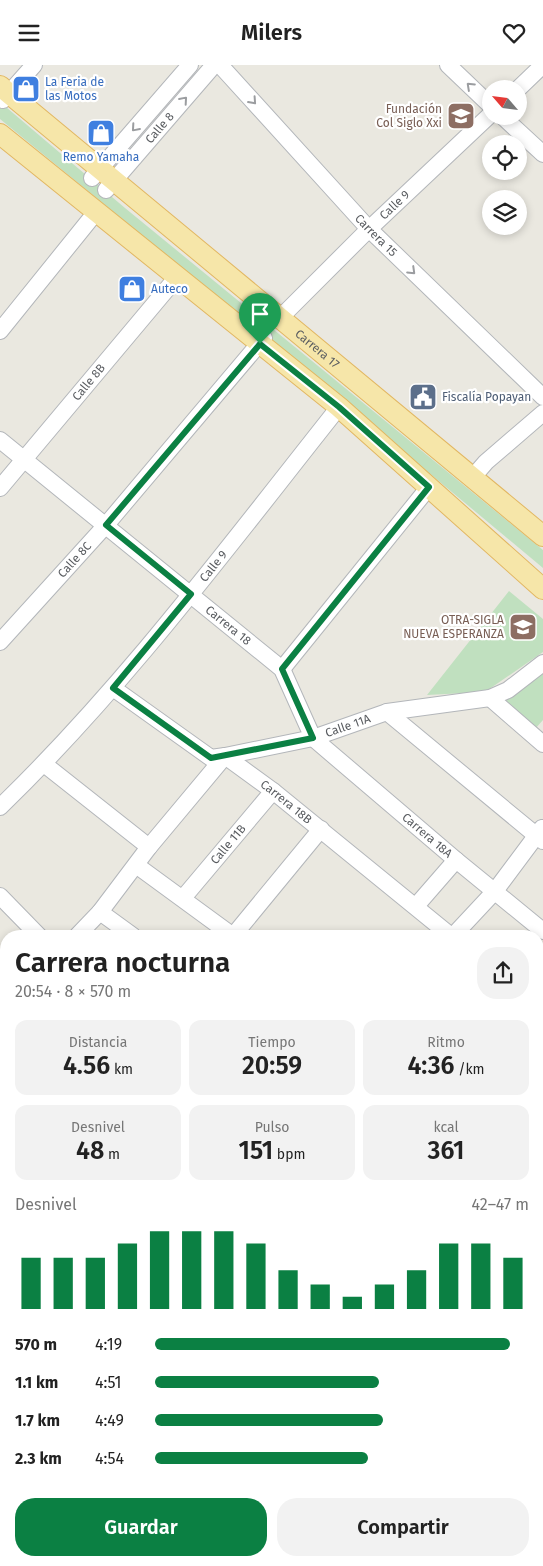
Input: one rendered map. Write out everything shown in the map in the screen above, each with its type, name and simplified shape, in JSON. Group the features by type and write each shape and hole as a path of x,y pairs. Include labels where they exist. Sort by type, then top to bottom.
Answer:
{"main road":[{"name":"Carrera 17","path":"3,94 103,180 543,545"},
{"path":"4,137 178,277 262,341 543,589"},
{"path":"4,137 262,341 543,572"},
{"name":"Carrera 17","path":"103,180 280,318 543,536"}],"street":[{"path":"3,94 34,65"},
{"name":"Calle 8","path":"103,180 190,65"},
{"name":"Calle 8","path":"103,180 214,65"},
{"name":"Carrera 15","path":"220,65 369,229 543,397"},
{"path":"448,65 482,97"},
{"path":"527,80 543,65"},
{"name":"Calle 9","path":"280,318 369,229 482,122"},
{"path":"512,125 543,154"},
{"path":"0,331 96,211"},
{"name":"Calle 8B","path":"0,488 178,277"},
{"name":"Calle 8C","path":"0,642 106,525 262,341"},
{"name":"Calle 9","path":"0,807 44,765 113,688 191,594 339,407"},
{"path":"473,477 486,462 543,413"},
{"name":"Carrera 18","path":"0,439 282,669 313,738"},
{"path":"282,669 429,487"},
{"name":"Calle 11A","path":"225,756 313,738 387,712 490,698 508,690 543,663"},
{"name":"Carrera 18B","path":"113,688 211,758 225,756 273,791 445,930"},
{"path":"490,698 540,736"},
{"path":"387,712 541,834 494,891 458,930"},
{"name":"Carrera 18A","path":"313,738 456,860 542,930"},
{"path":"83,930 100,912 149,847 225,756"},
{"path":"44,765 149,847"},
{"name":"Calle 11B","path":"183,898 273,791"},
{"path":"230,930 321,829"},
{"path":"416,906 456,860"},
{"path":"136,865 183,898 221,930"},
{"path":"0,896 32,930"},
{"path":"100,912 125,930"}],"green space":[{"path":"0,102 125,208 543,550 543,568 266,337 0,119"},
{"path":"509,591 543,619 543,652 485,692 427,695"},
{"path":"543,671 543,720 535,729 502,700"}],"place":[{"name":"La Feria de las Motos","path":"26,89"},
{"name":"Fundación Col Siglo Xxi","path":"461,116"},
{"name":"Remo Yamaha","path":"101,133"},
{"name":"Auteco","path":"132,289"},
{"name":"Fiscalía Popayan","path":"423,397"},
{"name":"OTRA-SIGLA NUEVA ESPERANZA","path":"523,627"}],"route":[{"path":"260,344 339,407 429,487 282,669 313,738 211,758 113,688 191,594 106,525 260,344"}]}
